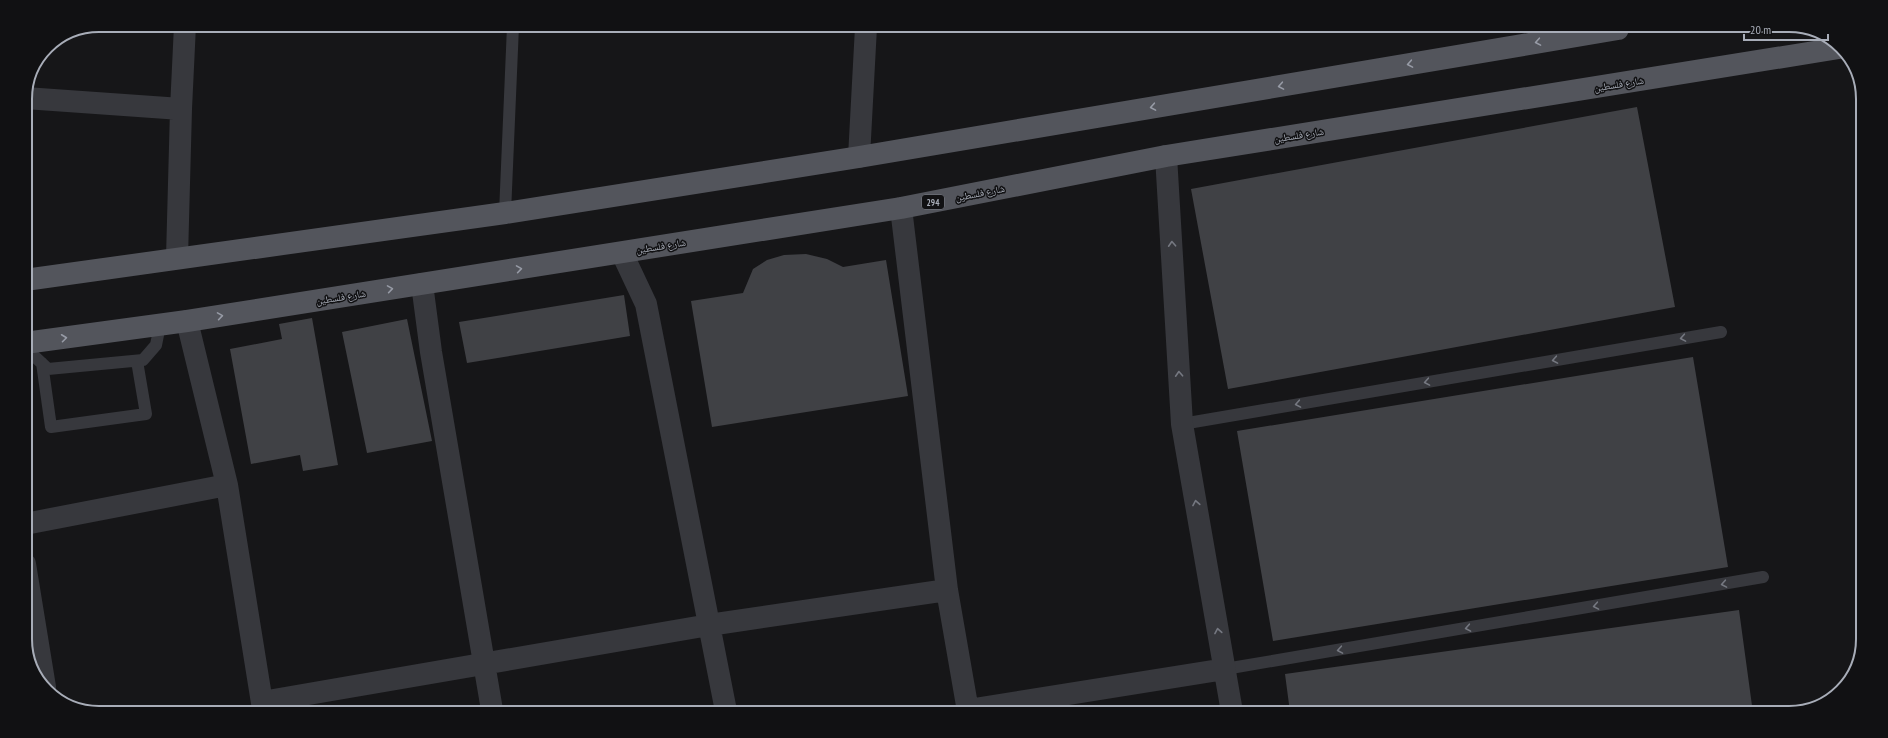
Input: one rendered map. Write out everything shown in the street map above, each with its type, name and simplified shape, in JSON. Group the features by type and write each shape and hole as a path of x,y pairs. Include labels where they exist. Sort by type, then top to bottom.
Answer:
{"main road":[{"path":"32,279 506,213 859,157 1600,32"},
{"name":"شارع فلسطين","path":"32,342 186,322 901,208 1166,156 1833,49"}],"street":[{"path":"177,258 185,32"},
{"path":"859,157 866,32"},
{"path":"32,98 181,108"},
{"path":"1166,156 1182,424 1231,706"},
{"path":"901,208 947,590 967,706"},
{"path":"622,252 646,304 725,706"},
{"path":"422,284 431,352 491,706"},
{"path":"186,322 227,485 263,706 484,664 709,625 947,590"},
{"path":"32,523 227,485"},
{"path":"32,607 43,675"},
{"path":"993,706 1225,669"}],"lane":[{"path":"506,213 513,32"},
{"path":"32,353 48,368 143,360 156,345 160,325"},
{"path":"1182,424 1721,332"},
{"path":"42,363 51,427 146,414 137,361"},
{"path":"1225,669 1762,577"}],"building":[{"path":"1637,107 1675,307 1228,389 1191,189"},
{"path":"806,254 827,259 843,267 886,260 908,396 712,427 691,301 743,293 753,269 767,260 784,255"},
{"path":"624,295 630,336 467,363 459,322"},
{"path":"312,318 338,465 303,471 300,455 251,464 230,349 282,339 279,324"},
{"path":"407,319 432,441 367,453 342,332"},
{"path":"1693,357 1728,567 1273,641 1237,431"},
{"path":"1739,610 1752,706 1289,706 1285,674"}]}
